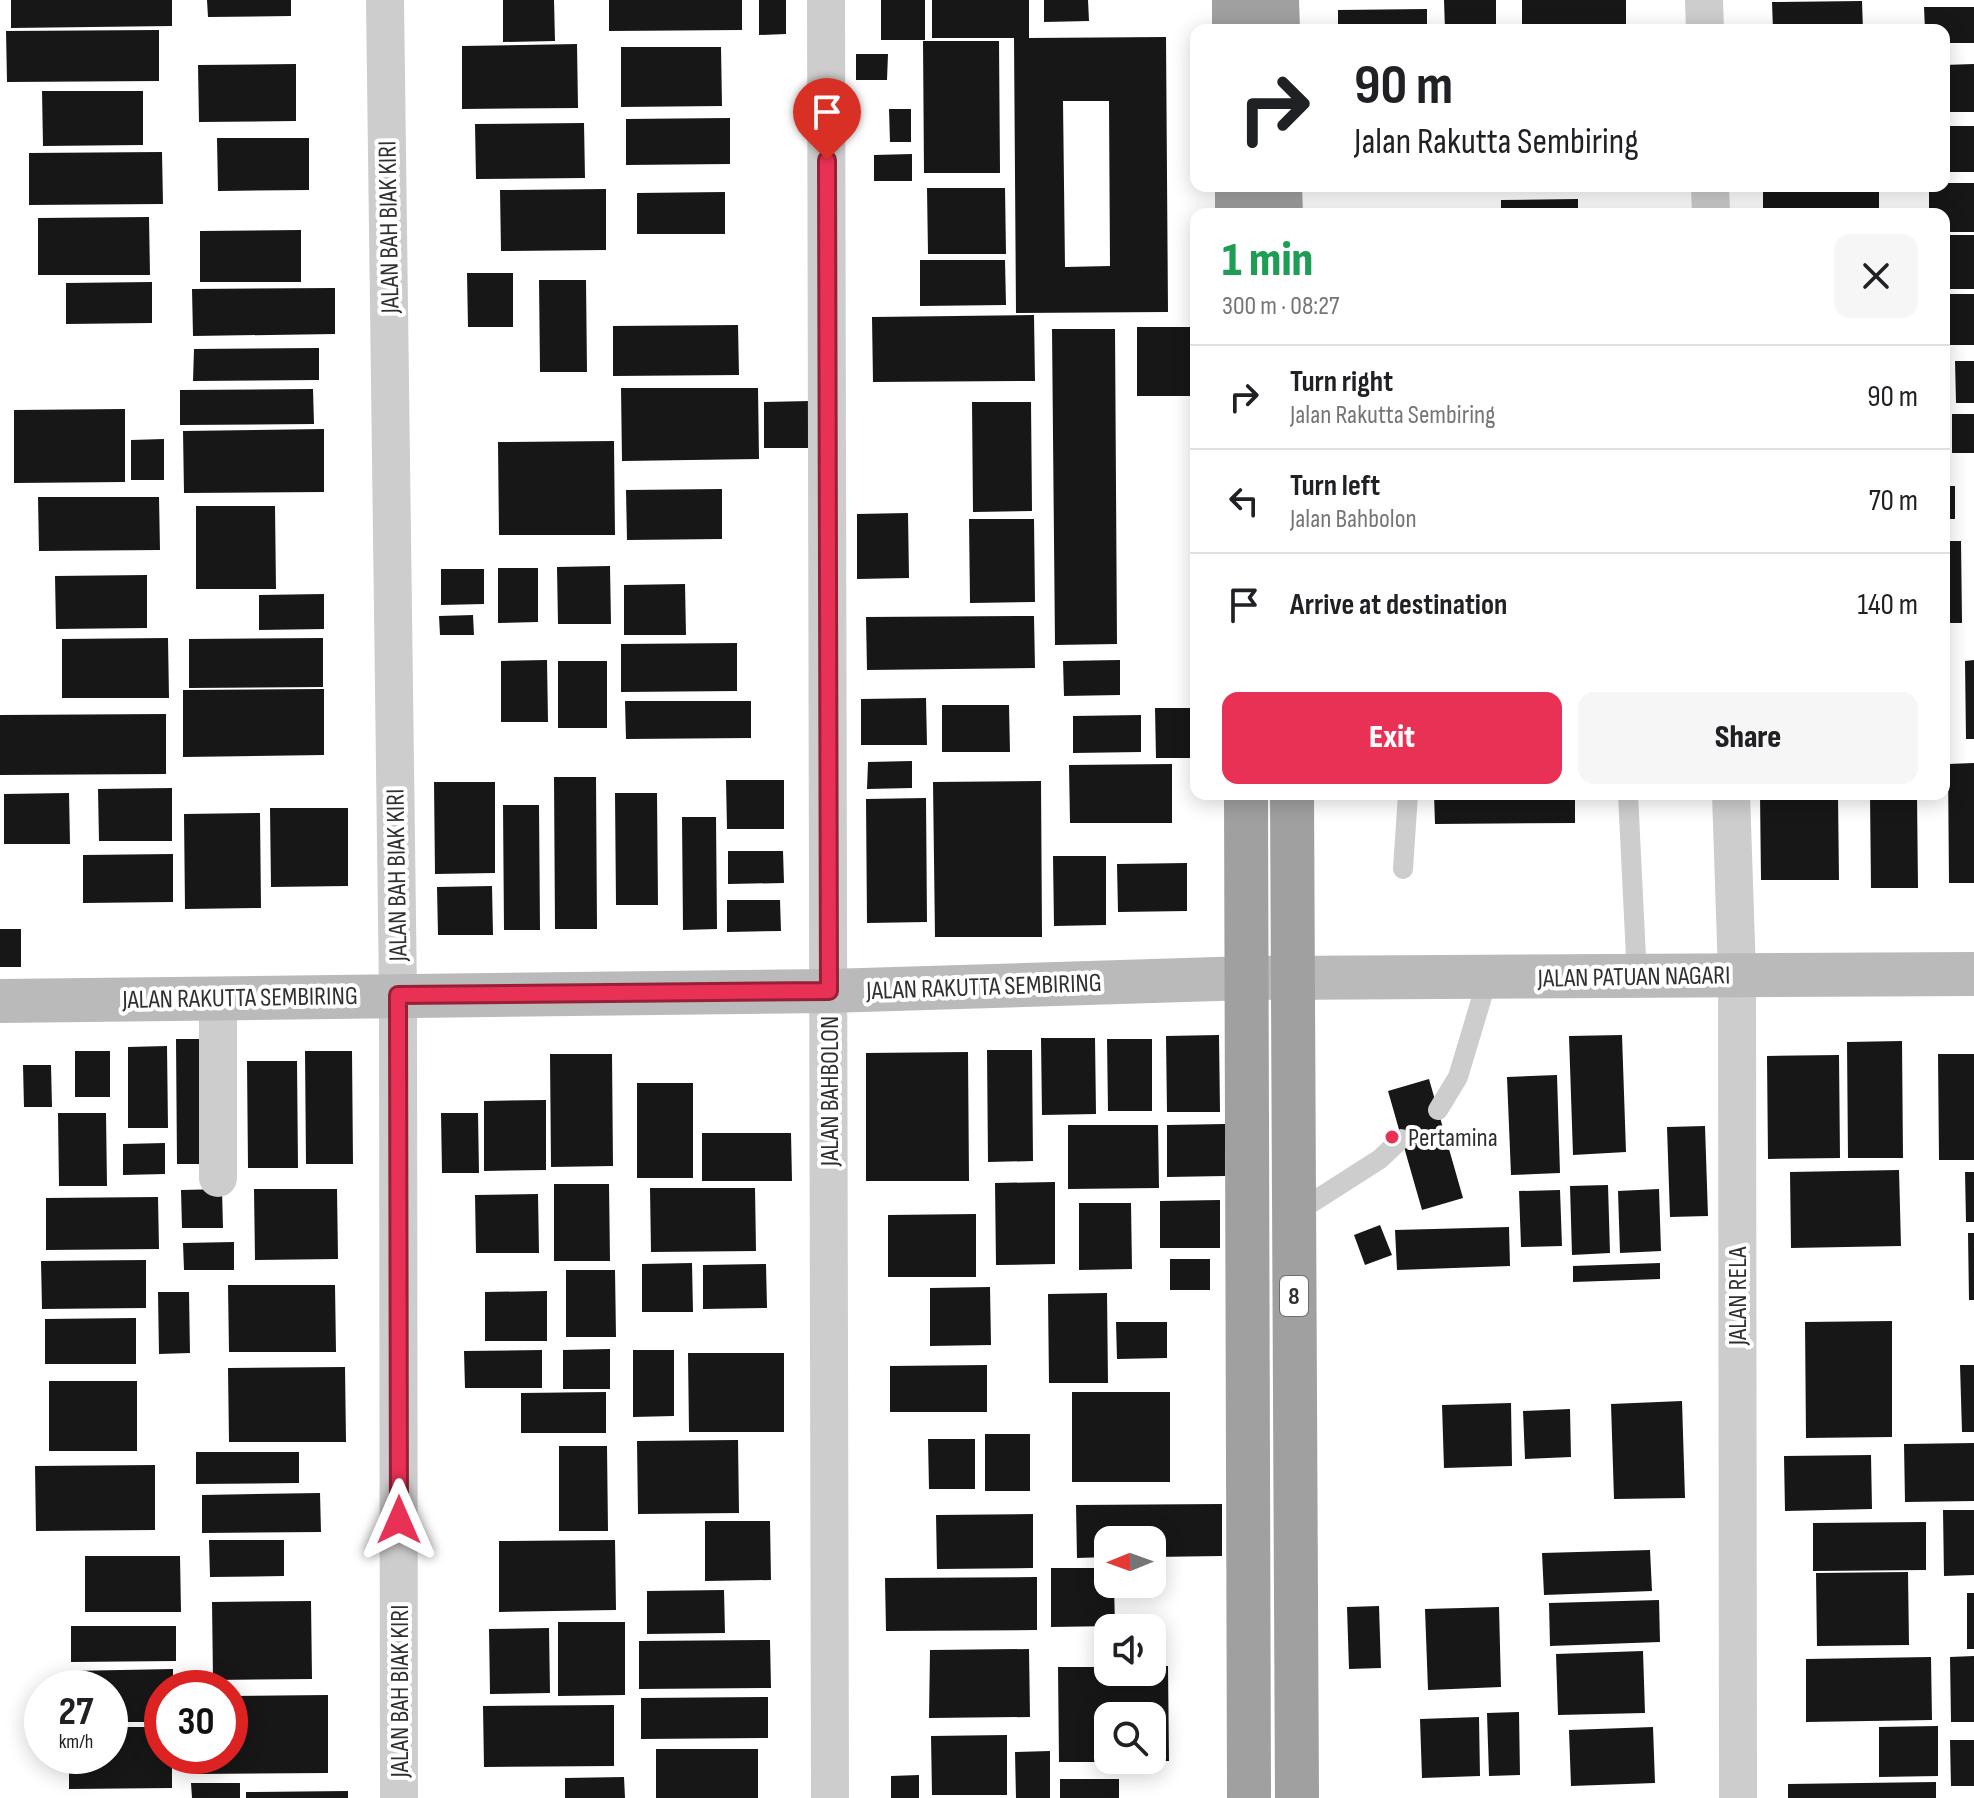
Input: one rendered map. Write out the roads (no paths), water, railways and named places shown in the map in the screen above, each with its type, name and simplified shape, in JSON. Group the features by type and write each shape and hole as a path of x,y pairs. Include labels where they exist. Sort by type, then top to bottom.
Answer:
{"highway":[{"path":"1234,0 1234,24"},
{"path":"1277,0 1278,24"},
{"name":"8","path":"1246,800 1249,1798"},
{"name":"8","path":"1292,800 1297,1798"}],"main road":[{"name":"JALAN PATUAN NAGARI","path":"1294,978 1974,974"},
{"name":"JALAN RAKUTTA SEMBIRING","path":"0,1001 829,991 1294,978"}],"street":[{"name":"JALAN BAH BIAK KIRI","path":"385,0 398,995 399,1798"},
{"name":"JALAN BAHBOLON","path":"826,0 830,1798"},
{"path":"1704,0 1705,24"},
{"name":"JALAN RELA","path":"1731,800 1737,974 1738,1798"},
{"path":"218,998 218,1178"}],"lane":[{"path":"1403,869 1408,800"},
{"path":"1628,800 1637,978"},
{"path":"1438,1110 1458,1077 1488,977"},
{"path":"1294,1214 1380,1159 1401,1139"}],"place":[{"name":"Pertamina","path":"1392,1137"}]}
